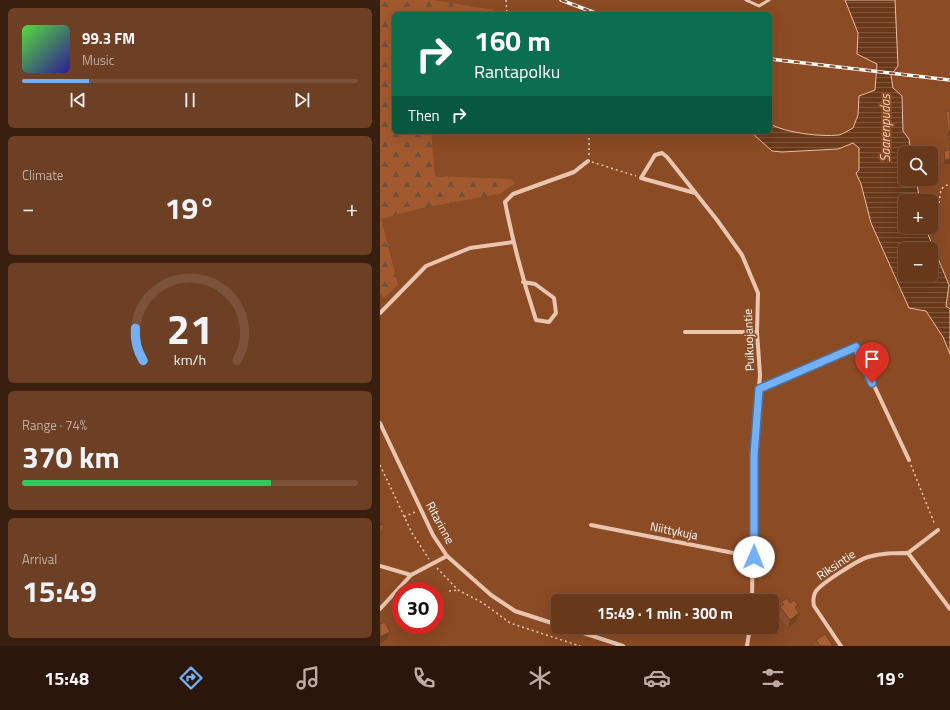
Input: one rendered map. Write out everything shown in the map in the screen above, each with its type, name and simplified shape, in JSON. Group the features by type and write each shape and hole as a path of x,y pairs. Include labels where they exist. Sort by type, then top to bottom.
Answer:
{"street":[{"name":"Puikuojantie","path":"641,178 655,155 662,153 718,220 742,255 758,293 757,332 760,375 754,456 754,557 752,594"},
{"path":"523,282 535,284 554,298 556,313 549,322 536,320 523,282 505,202 513,194 574,172 588,161"},
{"path":"641,178 696,193"},
{"path":"380,313 426,266 470,248 513,242"},
{"path":"685,332 757,332"},
{"path":"759,389 856,347 909,460"},
{"name":"Ritarinne","path":"380,423 434,535 447,556 491,595 516,611 551,623"},
{"name":"Niittykuja","path":"591,525 754,557"},
{"path":"938,530 908,553 950,609"},
{"name":"Riksintie","path":"841,646 814,606 813,601 816,592 846,569 866,557 887,553 908,553"},
{"path":"380,609 411,576 447,556"},
{"path":"380,566 411,576"},
{"path":"586,634 623,646"},
{"path":"747,646 749,634"}],"lane":[{"path":"746,0 759,6 769,0"}],"path":[{"path":"506,0 507,12"},
{"path":"589,134 588,161 641,178"},
{"path":"940,203 941,189 950,183"},
{"path":"909,460 938,530"},
{"path":"380,465 412,533 432,564 458,590 483,603 510,623 580,646"},
{"path":"404,517 421,509"},
{"path":"450,591 458,590"}],"green space":[{"path":"380,0 433,0 494,10 496,12 392,12 392,134 431,134 435,176 511,179 515,183 500,194 421,208 381,219 398,285 384,298 380,293"}],"water":[{"name":"Saarenpudas","path":"845,0 895,0 898,66 891,75 893,88 902,96 903,131 909,139 910,146 898,146 898,186 917,186 919,194 898,194 898,234 928,234 931,242 898,242 898,282 938,282 938,258 949,285 946,306 950,309 950,354 943,337 926,311 909,308 871,223 861,184 856,173 859,170 859,148 853,143 838,149 782,152 772,151 753,134 772,134 772,125 785,130 804,134 823,135 839,135 853,128 858,115 859,96 875,90 877,64 857,54 858,33"}],"building":[{"path":"946,111 950,111 950,131 948,131"},
{"path":"948,139 950,139 950,150"},
{"path":"950,150 950,159 945,160 944,151"},
{"path":"380,524 384,525 380,536"},
{"path":"787,598 790,603 794,600 798,605 795,607 799,613 790,620 780,607 784,604 781,602"},
{"path":"385,622 390,632 380,637 380,624"},
{"path":"825,634 833,646 820,646 816,640"}],"railway":[{"path":"561,0 593,12"},
{"path":"772,59 950,80"}],"route":[{"path":"754,557 754,456 759,389 856,347 872,383"}]}
